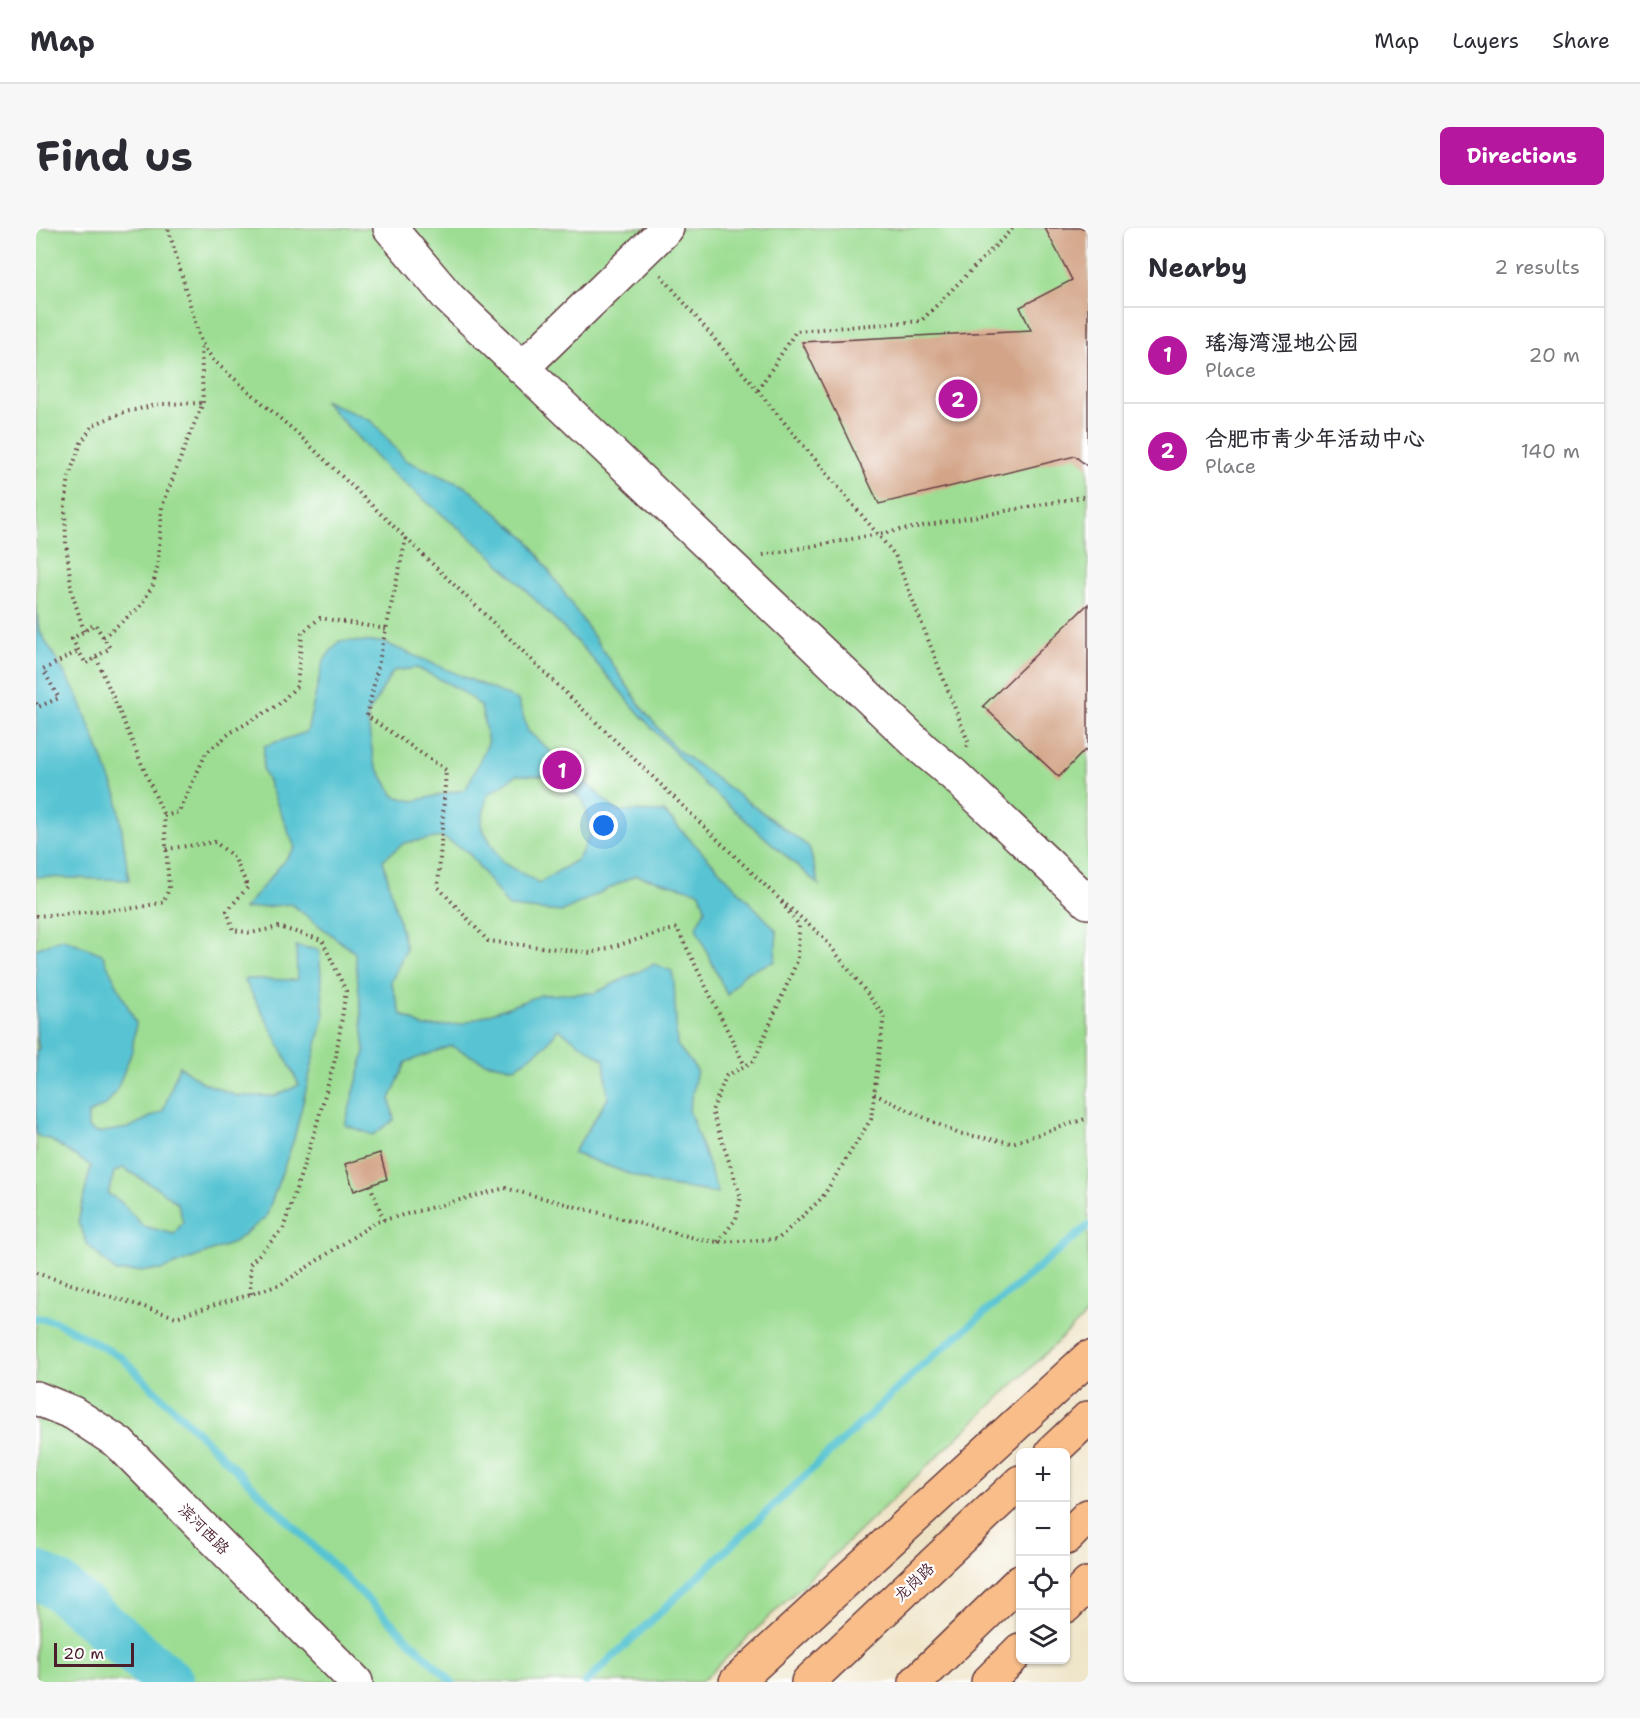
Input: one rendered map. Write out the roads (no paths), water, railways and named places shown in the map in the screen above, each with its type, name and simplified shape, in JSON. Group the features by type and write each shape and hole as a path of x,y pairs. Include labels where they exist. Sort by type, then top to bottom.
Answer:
{"main road":[{"path":"736,1682 1088,1358"},
{"path":"1056,1448 1088,1418"},
{"name":"龙岗路","path":"808,1682 1016,1486"},
{"path":"1070,1533 1088,1516"},
{"path":"1070,1601 1088,1584"},
{"path":"916,1682 1016,1585"},
{"path":"988,1682 1016,1654"}],"street":[{"path":"390,228 449,298 924,750 954,775 1088,902"},
{"path":"522,368 667,228"},
{"name":"滨河西路","path":"36,1398 73,1413 119,1443 356,1682"}],"water":[{"path":"323,400 372,421 405,460 466,487 528,540 645,712 675,748 809,847 819,885 704,784 650,726 585,650 491,555 386,468"},
{"path":"36,604 39,630 78,696 117,796 129,880 37,877"},
{"path":"339,641 383,642 518,700 528,731 617,811 664,812 777,931 775,961 745,973 727,995 696,928 705,909 700,892 636,875 561,912 509,907 468,852 442,837 404,843 383,860 406,949 391,982 401,1014 424,1027 462,1024 541,995 595,993 654,964 672,971 677,1045 697,1070 689,1110 718,1193 656,1184 573,1153 608,1098 604,1060 558,1029 546,1045 515,1068 484,1062 451,1046 406,1062 390,1099 394,1120 373,1135 345,1125 365,1051 355,953 291,904 244,909 295,848 263,769 264,746 307,732 323,661","holes":["417,668 459,689 481,706 488,743 466,789 413,801 394,796 374,762 367,716 393,671","517,775 545,776 583,799 591,834 578,859 539,883 502,862 481,826 487,795"]},
{"path":"62,938 102,954 136,1023 132,1051 116,1092 106,1105 88,1114 88,1128 97,1133 128,1128 163,1111 179,1066 202,1082 237,1096 275,1096 299,1085 244,979 297,980 296,946 319,950 324,1016 294,1139 266,1217 233,1243 161,1270 116,1272 88,1245 78,1222 91,1166 49,1139 36,1134 36,1052 39,1048 36,1030 36,949","holes":["123,1168 157,1188 178,1204 183,1222 174,1234 143,1226 120,1201 108,1194 114,1172"]}],"waterway":[{"path":"586,1682 925,1363 1088,1226"},
{"path":"36,1318 55,1321 121,1357 452,1682"},
{"path":"36,1575 58,1586 170,1682"}],"place":[{"name":"合肥市青少年活动中心","path":"958,399"},
{"name":"瑶海湾湿地公园","path":"562,770"}]}
